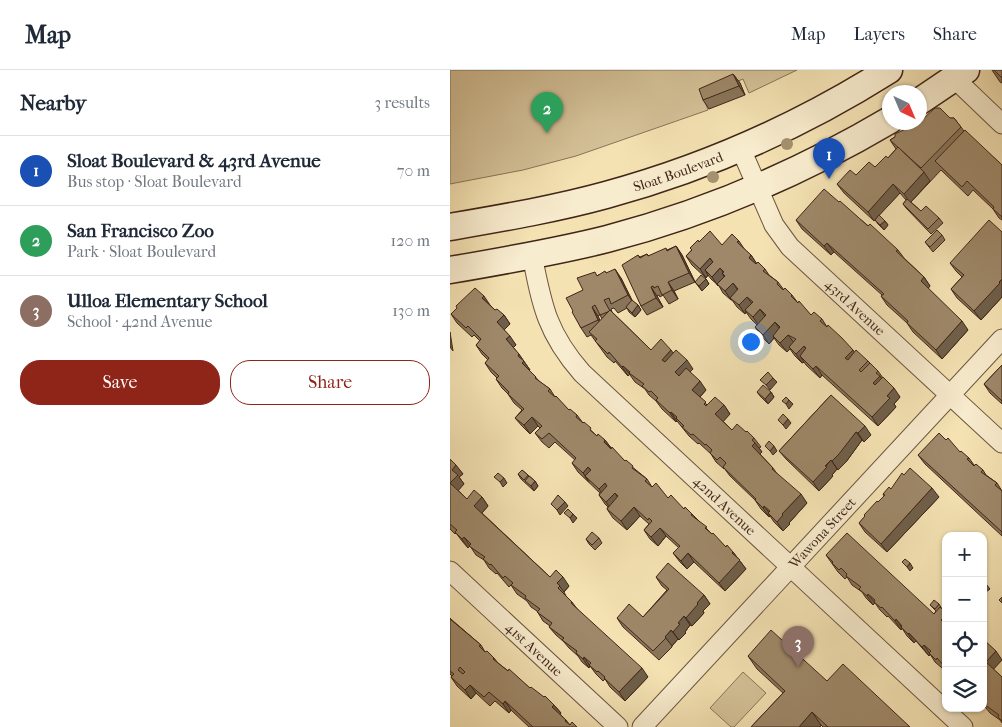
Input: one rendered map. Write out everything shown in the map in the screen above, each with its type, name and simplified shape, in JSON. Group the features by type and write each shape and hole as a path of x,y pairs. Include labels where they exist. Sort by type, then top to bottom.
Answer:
{"street":[{"name":"Sloat Boulevard","path":"450,227 516,216 607,195 676,173 740,148 814,113 889,70"},
{"path":"927,96 960,74 1002,124"},
{"path":"450,270 532,256 605,239 710,206 757,187 831,152 882,124"},
{"name":"43rd Avenue","path":"740,148 774,225 790,246 1002,443"},
{"name":"42nd Avenue","path":"532,256 545,314 552,331 570,360 601,392 963,727"},
{"name":"Wawona Street","path":"642,727 1002,338"},
{"name":"41st Avenue","path":"450,571 618,727"}],"shaded area":[{"path":"450,70 797,70 749,93 743,79 703,96 708,110 576,156 523,170 450,184"},
{"path":"743,672 766,693 734,727 731,727 710,708"}],"building":[{"path":"994,70 1002,70 1002,78"},
{"path":"733,74 739,86 703,100 699,89"},
{"path":"935,108 940,108 950,118 954,118 961,127 921,168 890,140 895,137 895,134 903,130 927,130 927,115"},
{"path":"965,130 1002,165 1002,217 967,181 962,187 935,161"},
{"path":"898,147 924,172 904,194 893,184 868,212 837,184 850,170 856,175 869,162 875,167 886,156 888,158"},
{"path":"824,189 868,226 870,224 898,250 896,251 924,277 921,281 962,321 936,350 881,296 884,294 827,243 824,246 796,220"},
{"path":"907,199 921,211 926,206 939,218 928,229 903,204"},
{"path":"879,215 885,221 880,225 875,220"},
{"path":"989,220 1002,232 1002,279 974,311 951,289 964,275 950,263"},
{"path":"937,230 942,235 930,247 925,242"},
{"path":"710,231 722,245 732,234 739,241 737,242 751,255 749,258 756,264 758,262 765,269 763,271 778,282 777,284 783,290 785,288 811,315 814,312 822,319 820,321 827,327 828,325 853,350 845,358 848,360 856,350 868,361 859,370 861,372 870,363 880,376 873,383 875,385 883,377 894,388 887,396 890,398 872,417 816,366 813,369 800,356 806,348 804,346 796,354 789,347 796,339 788,335 780,343 773,336 780,327 775,322 763,335 755,327 766,315 760,309 753,317 745,310 753,302 747,297 739,305 730,298 738,289 733,283 725,291 717,284 725,276 722,273 724,272 720,268 712,277 705,270 713,262 710,258 700,269 686,256 692,250 690,248"},
{"path":"676,246 689,273 668,282 672,290 662,295 658,286 651,287 656,298 641,306 622,265 638,255 640,258 666,248 667,251"},
{"path":"615,269 628,295 611,304 609,298 604,300 610,311 600,315 595,305 592,307 598,320 581,328 566,298 583,290 577,278 595,272 597,276 605,271 606,273"},
{"path":"701,275 706,279 699,286 695,282"},
{"path":"475,288 484,296 482,298 495,310 497,309 504,315 497,322 510,336 506,339 535,378 550,389 548,391 591,428 590,430 605,440 604,442 611,449 612,447 625,461 633,466 632,468 647,479 645,481 652,487 656,483 668,498 671,495 726,547 727,545 740,560 719,583 688,553 681,561 673,553 680,546 660,528 651,537 644,530 652,521 649,518 648,520 634,507 621,521 607,509 618,496 615,493 606,502 599,495 607,486 605,483 599,489 585,476 591,470 588,467 583,473 572,463 576,458 549,433 542,439 535,433 542,426 532,417 524,425 515,418 524,409 508,394 509,392 496,379 499,376 485,363 489,358 476,345 481,339 468,326 466,328 451,314 457,308 456,306"},
{"path":"632,300 638,305 632,313 626,307"},
{"path":"610,310 651,350 661,339 671,350 662,360 665,362 676,350 687,360 675,372 679,376 686,368 700,381 692,390 706,402 704,404 706,406 715,397 724,405 715,414 732,430 737,424 747,431 754,438 752,440 755,443 752,446 772,469 801,494 777,522 768,513 770,511 764,506 763,508 723,467 726,463 720,457 717,460 710,453 712,450 706,444 682,427 684,426 677,417 656,400 658,398 651,391 649,392 642,386 644,384 622,367 609,352 608,354 595,341 597,339 589,332"},
{"path":"1002,365 1002,401 984,384"},
{"path":"768,372 773,378 766,385 760,380"},
{"path":"763,385 771,392 765,399 757,392"},
{"path":"831,395 865,426 858,433 856,432 813,482 779,451"},
{"path":"786,397 789,400 786,404 782,401"},
{"path":"783,414 788,419 783,425 778,420"},
{"path":"939,433 946,440 948,438 960,452 969,458 967,459 974,466 976,464 983,470 981,472 997,483 995,485 1002,491 1002,532 918,455"},
{"path":"769,441 774,446 770,451 765,446"},
{"path":"450,459 456,465 452,470 458,475 450,483"},
{"path":"910,468 932,488 881,544 859,523 877,501 885,495 883,494 889,487 891,489 902,473 904,475"},
{"path":"522,470 528,475 524,480 518,474"},
{"path":"498,473 504,478 500,482 494,477"},
{"path":"529,476 535,481 531,486 525,481"},
{"path":"450,483 467,499 474,490 482,497 474,506 550,577 556,570 563,577 557,583 560,586 558,588 571,603 642,668 619,692 605,677 589,665 591,663 576,653 577,651 562,640 564,638 549,627 552,623 537,612 540,609 511,585 513,583 505,576 503,578 491,564 483,559 485,557 469,546 471,544 464,537 462,539 455,532 457,530 450,524"},
{"path":"558,495 565,502 557,510 551,504"},
{"path":"568,509 573,514 570,518 564,513"},
{"path":"592,532 599,538 592,545 586,539"},
{"path":"847,533 934,614 940,607 942,609 942,664 929,653 931,651 924,645 922,647 908,634 896,619 895,621 882,607 874,602 875,600 859,589 861,587 846,576 847,574 841,568 839,570 826,555"},
{"path":"905,559 910,563 907,567 902,562"},
{"path":"668,563 704,595 686,618 684,616 673,632 671,630 653,651 617,618 629,604 643,617 669,589 656,577"},
{"path":"934,600 939,604 935,609 930,605"},
{"path":"450,619 481,645 479,646 485,652 487,651 493,659 508,671 509,669 530,688 545,696 565,721 570,725 572,722 577,727 533,727 505,701 503,704 489,692 484,697 470,685 465,690 451,677 454,674 450,671","holes":["460,667 465,672 463,674 458,670"]},
{"path":"771,630 827,681 843,664 910,727 828,727 812,712 799,727 751,727 785,691 748,656"},
{"path":"987,643 996,651 987,661"},
{"path":"987,663 1002,677 1002,721 998,717 999,715 987,706"}],"place":[{"name":"San Francisco Zoo","path":"547,133"},
{"name":"Sloat Boulevard & 43rd Avenue","path":"829,179"},
{"name":"Ulloa Elementary School","path":"798,667"}]}
